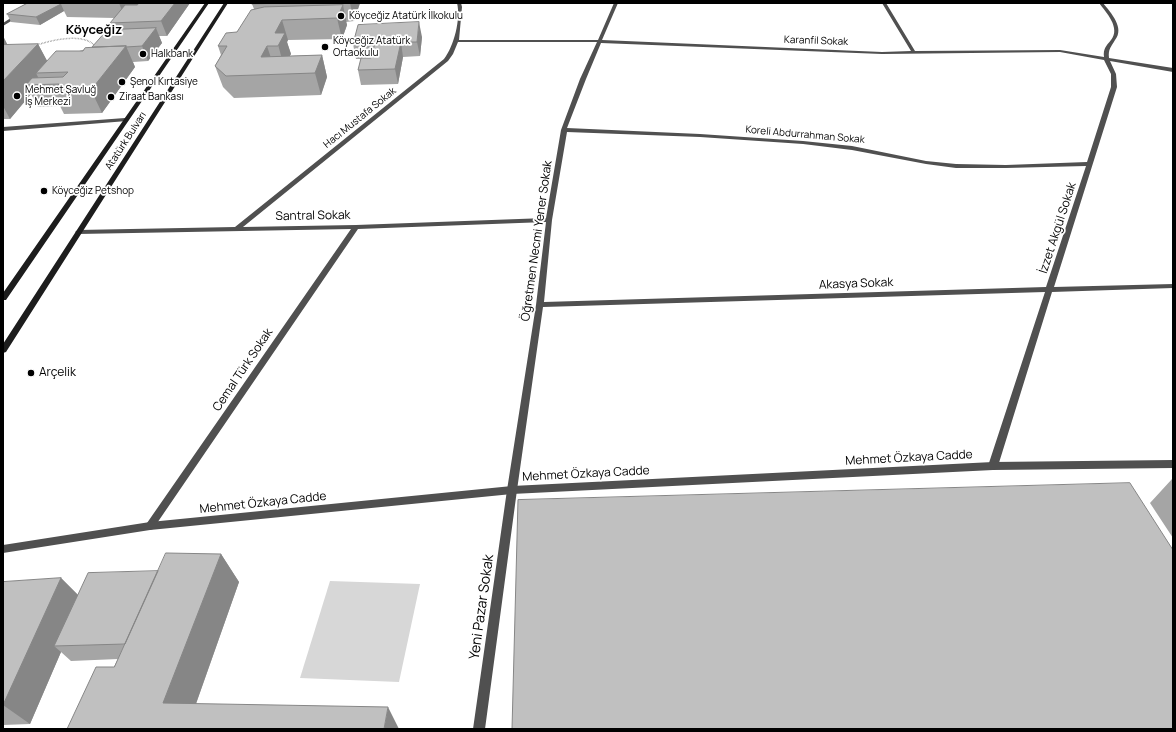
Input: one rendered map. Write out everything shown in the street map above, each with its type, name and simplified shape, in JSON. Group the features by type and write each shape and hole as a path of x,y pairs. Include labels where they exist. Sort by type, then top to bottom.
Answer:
{"main road":[{"name":"Atatürk Bulvarı","path":"3,298 207,3"},
{"name":"Atatürk Bulvarı","path":"3,350 226,3"}],"street":[{"name":"Hacı Mustafa Sokak","path":"238,228 453,53 457,41 460,7 459,3"},
{"name":"Öğretmen Necmi Yener Sokak","path":"512,490 540,305 549,220 564,130 616,3"},
{"path":"884,3 914,53"},
{"path":"1101,3 1113,21 1116,30 1116,37 1108,44 1106,58"},
{"path":"3,25 23,12"},
{"name":"Karanfil Sokak","path":"457,41 599,42 844,52 914,53 1045,50 1073,52 1173,70"},
{"name":"İzzet Akgül Sokak","path":"993,466 1114,87 1115,78 1106,58"},
{"path":"3,128 125,120"},
{"name":"Koreli Abdurrahman Sokak","path":"564,130 733,138 838,146 869,150 910,160 956,166 1090,164"},
{"name":"Santral Sokak","path":"78,232 356,227 549,220"},
{"name":"Cemal Türk Sokak","path":"150,526 356,227"},
{"name":"Akasya Sokak","path":"540,305 1050,288 1173,286"},
{"name":"Mehmet Özkaya Cadde","path":"3,549 150,526 512,490 993,466 1173,464"},
{"name":"Yeni Pazar Sokak","path":"479,729 512,490"}],"path":[{"path":"34,46 53,41 77,39 93,43 96,47 94,52"}],"shaded area":[{"path":"330,581 420,584 399,682 300,678"}],"building":[{"path":"28,3 61,4 36,17 7,14"},
{"path":"139,3 175,3 161,21 110,23 125,5 137,5"},
{"path":"253,3 288,3 252,4"},
{"path":"343,5 337,18 282,20 275,33 285,33 278,46 267,46 261,57 322,55 315,73 226,76 215,66 227,46 218,46 226,33 237,32 251,10 264,7"},
{"path":"419,22 417,42 401,42 395,69 358,70 361,58 371,58 375,43 353,44 358,25"},
{"path":"156,28 142,46 92,47 107,30"},
{"path":"38,44 3,81 3,45"},
{"path":"126,46 91,90 52,92 59,84 26,85 32,78 63,77 68,72 36,73 56,51 83,51 85,48"},
{"path":"1130,483 1173,550 1173,729 512,729 518,500"},
{"path":"166,553 221,554 163,703 388,707 384,729 67,729 96,667 114,667"},
{"path":"158,571 125,644 54,646 88,573"},
{"path":"61,578 3,705 3,582"}],"place":[{"name":"Köyceğiz Atatürk İlkokulu","path":"341,16"},
{"name":"Köyceğiz Atatürk Ortaokulu","path":"325,47"},
{"name":"Halkbank","path":"143,54"},
{"name":"Şenol Kırtasiye","path":"122,82"},
{"name":"Mehmet Şavluğ İş Merkezi","path":"17,96"},
{"name":"Ziraat Bankası","path":"111,97"},
{"name":"Köyceğiz Petshop","path":"44,191"},
{"name":"Arçelik","path":"31,373"}],"district":[{"name":"Köyceğiz","path":"94,30"}]}
